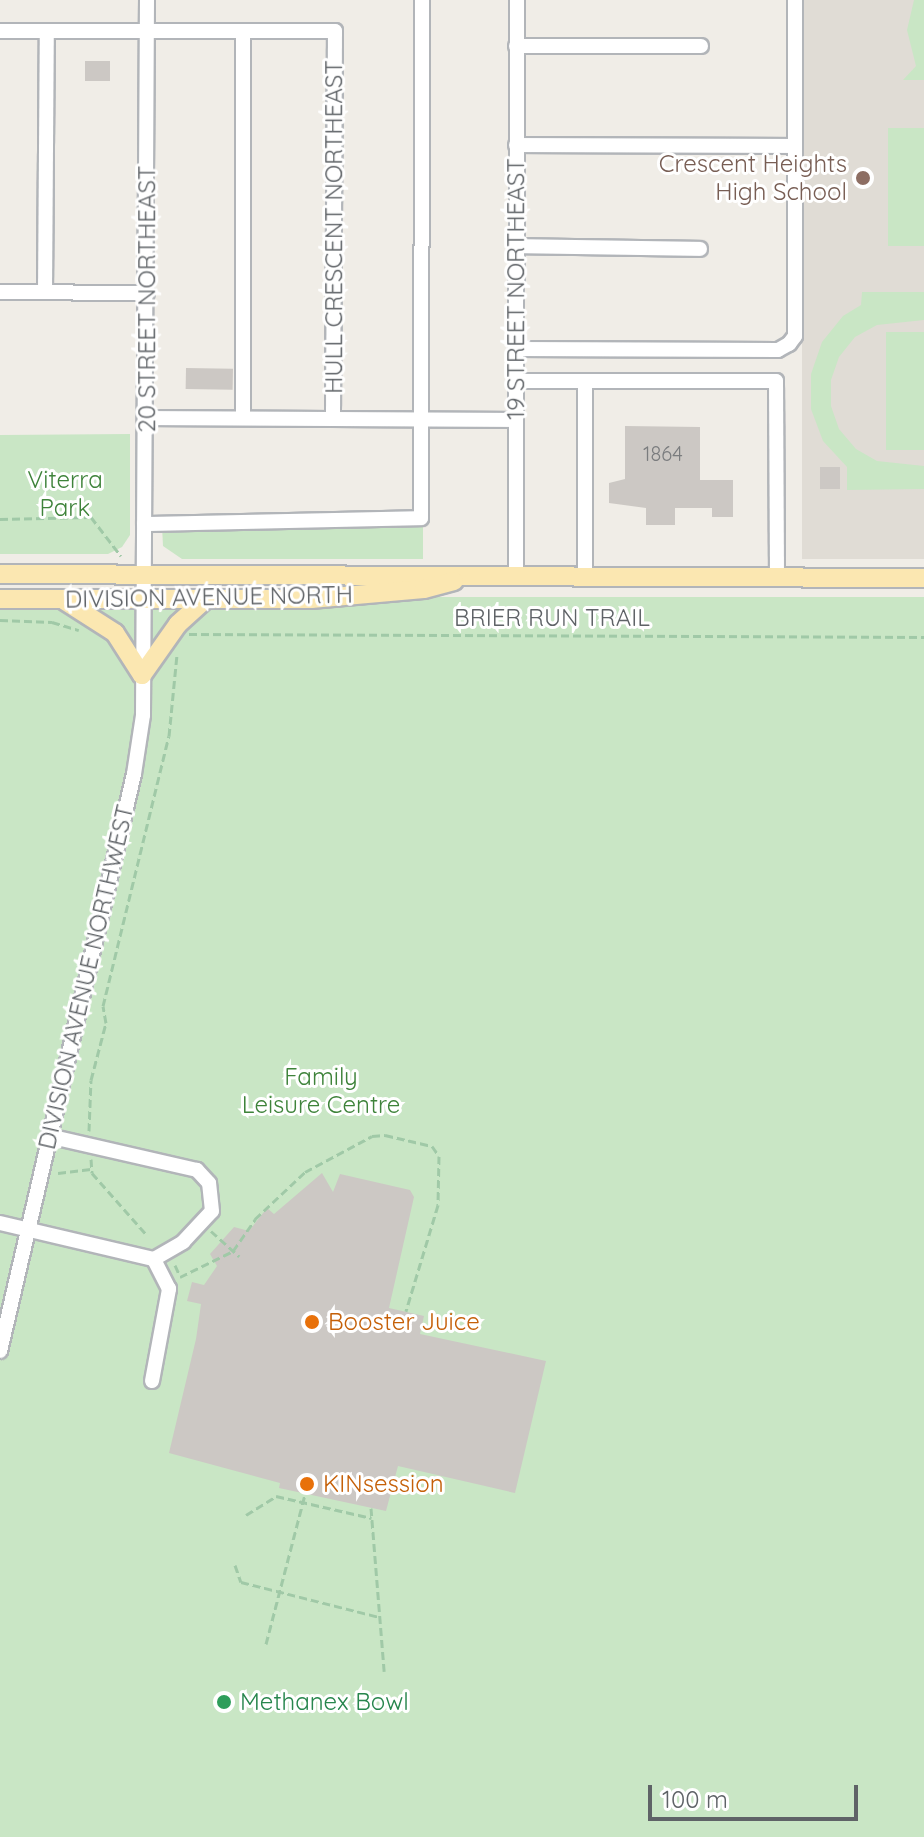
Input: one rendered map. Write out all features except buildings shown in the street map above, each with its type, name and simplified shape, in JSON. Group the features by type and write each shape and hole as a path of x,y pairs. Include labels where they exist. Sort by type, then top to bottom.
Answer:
{"main road":[{"name":"DIVISION AVENUE NORTH","path":"0,574 360,572 464,578 924,578"},
{"name":"DIVISION AVENUE NORTH","path":"0,599 205,600 351,596 424,589 464,578"},
{"path":"59,598 108,626 142,675 178,624 205,600"}],"street":[{"name":"20 STREET NORTHEAST","path":"142,598 147,418 147,0"},
{"path":"144,524 421,518 422,0"},
{"name":"19 STREET NORTHEAST","path":"516,578 517,0"},
{"path":"516,349 778,350 789,344 795,336 795,0"},
{"name":"HULL CRESCENT NORTHEAST","path":"0,31 335,31 333,419"},
{"path":"45,292 47,31"},
{"path":"243,31 243,418"},
{"path":"516,46 701,46"},
{"path":"516,145 795,146"},
{"path":"516,246 700,249"},
{"path":"0,292 147,293"},
{"path":"516,381 776,381 777,578"},
{"path":"585,381 585,578"},
{"path":"147,418 516,420"},
{"name":"DIVISION AVENUE NORTHWEST","path":"0,1351 134,774 142,675 142,598"},
{"path":"0,1223 154,1259 202,1223 212,1211 211,1193 197,1170 49,1136"},
{"path":"152,1381 169,1289 154,1259"}],"path":[{"path":"0,519 91,517 121,556"},
{"path":"0,620 52,622 90,634"},
{"path":"181,640 188,633 184,628"},
{"name":"BRIER RUN TRAIL","path":"188,633 924,637"},
{"path":"88,1135 91,1080 106,1023 103,1006 169,736 178,646"},
{"path":"180,1277 233,1251 268,1206 315,1166 372,1136 432,1146 441,1174 438,1205 406,1311"},
{"path":"91,1155 91,1169 146,1234"},
{"path":"58,1173 91,1169"},
{"path":"202,1223 239,1256"},
{"path":"266,1644 305,1494"},
{"path":"246,1515 276,1496 371,1518"},
{"path":"371,1508 384,1671"},
{"path":"235,1565 241,1582 379,1617"}],"shaded area":[{"name":"Crescent Heights High School","path":"802,0 924,0 924,559 802,559"}],"green space":[{"path":"914,0 924,0 924,80 903,80 916,66 907,30"},
{"path":"888,128 924,128 924,246 888,246"},
{"path":"862,292 924,292 924,320 877,325 855,337 839,357 831,380 831,406 839,429 856,449 877,461 924,466 924,489 847,490 847,467 823,441 811,409 811,374 822,342 843,316 861,305"},
{"path":"886,332 924,332 924,450 886,450"},
{"name":"Viterra Park","path":"130,434 130,535 122,547 108,554 0,554 0,435"},
{"path":"162,526 423,526 423,559 182,559 163,546"},
{"name":"Family Leisure Centre","path":"0,597 924,597 924,1837 0,1837"}],"place":[{"name":"Crescent Heights High School","path":"863,178"},
{"name":"Booster Juice","path":"312,1322"},
{"name":"KINsession","path":"307,1484"},
{"name":"Methanex Bowl","path":"224,1702"}]}
